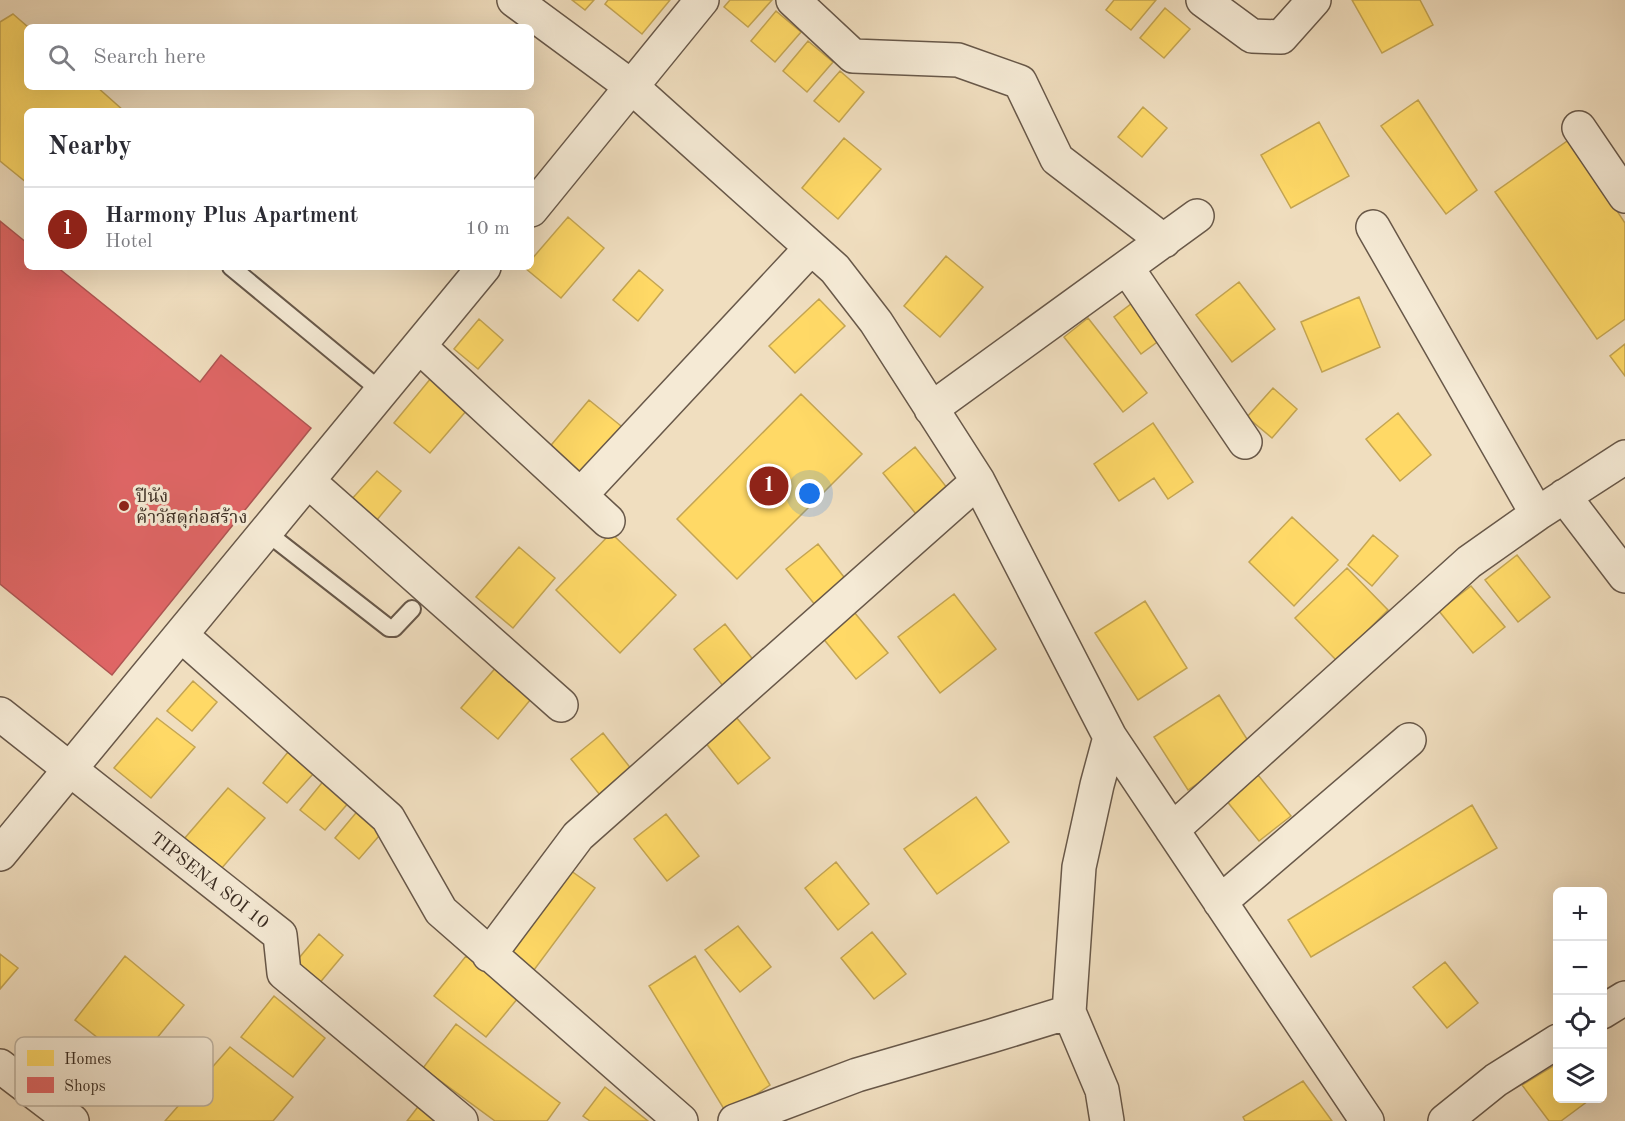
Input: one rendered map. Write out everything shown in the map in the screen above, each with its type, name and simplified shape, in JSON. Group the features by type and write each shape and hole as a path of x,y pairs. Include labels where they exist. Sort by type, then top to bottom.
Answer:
{"street":[{"path":"514,0 632,87 835,269 876,322 978,481 1110,737 1367,1121"},
{"path":"534,206 702,0"},
{"path":"793,0 853,56 958,60 1020,82 1058,159 1164,241"},
{"path":"1203,0 1252,36 1281,37 1314,0"},
{"path":"1579,128 1625,196"},
{"path":"931,409 1197,216"},
{"path":"1373,227 1536,514"},
{"path":"589,486 811,248"},
{"path":"1127,268 1245,442"},
{"path":"0,854 482,270"},
{"path":"419,346 608,521"},
{"path":"1172,830 1469,562 1536,514 1625,457"},
{"path":"308,481 561,705"},
{"path":"489,955 578,836 978,481"},
{"path":"1564,496 1625,576"},
{"path":"181,635 388,818 441,911 681,1121"},
{"name":"TIPSENA SOI 10","path":"0,714 280,935 284,973 461,1121"},
{"path":"1107,1121 1102,1090 1069,1012 1079,867 1110,737"},
{"path":"1220,902 1409,740"},
{"path":"1607,1009 1625,998"},
{"path":"735,1121 857,1075 1069,1012"},
{"path":"1445,1121 1496,1080 1553,1044"},
{"path":"0,1066 15,1077"},
{"path":"52,1106 72,1121"}],"lane":[{"path":"235,270 381,392"},
{"path":"266,532 389,628 394,628 412,609"}],"building: Homes":[{"path":"572,0 594,0 585,10"},
{"path":"608,0 670,0 642,34 605,4"},
{"path":"730,0 772,0 748,27 724,7"},
{"path":"1114,0 1156,0 1131,30 1106,10"},
{"path":"1352,0 1420,0 1433,25 1382,53"},
{"path":"1165,8 1190,29 1164,58 1140,38"},
{"path":"776,11 801,32 775,62 751,41"},
{"path":"13,14 25,24 24,90 100,90 121,108 24,108 24,181 0,161 0,22"},
{"path":"808,41 833,62 807,92 783,71"},
{"path":"840,71 864,92 839,122 814,101"},
{"path":"1418,100 1477,190 1446,214 1381,126"},
{"path":"1143,107 1167,128 1142,157 1118,137"},
{"path":"1319,122 1349,176 1291,208 1261,155"},
{"path":"844,138 881,169 838,219 802,188"},
{"path":"1570,139 1625,223 1625,319 1597,339 1495,192"},
{"path":"568,217 604,248 561,298 527,270 534,270 534,257"},
{"path":"946,256 983,287 940,337 904,306"},
{"path":"639,270 663,290 638,321 613,300"},
{"path":"1239,282 1275,329 1232,362 1196,315"},
{"path":"1140,297 1168,334 1141,354 1114,317"},
{"path":"1359,297 1380,347 1322,372 1301,322"},
{"path":"819,299 845,326 795,373 769,346"},
{"path":"1088,318 1147,393 1123,412 1064,337"},
{"path":"479,319 503,340 478,369 454,349"},
{"path":"1625,344 1625,376 1610,356"},
{"path":"436,372 473,403 430,453 394,423"},
{"path":"1273,388 1297,409 1272,438 1247,417"},
{"path":"801,394 862,454 737,579 677,519"},
{"path":"589,400 626,430 583,481 547,450"},
{"path":"1398,413 1431,455 1400,481 1366,439"},
{"path":"1153,423 1193,482 1168,499 1154,478 1119,501 1094,464"},
{"path":"915,447 948,489 916,514 883,473"},
{"path":"377,471 401,491 376,521 351,500"},
{"path":"1292,517 1338,560 1294,606 1249,562"},
{"path":"611,533 676,595 620,653 556,590"},
{"path":"1373,535 1398,556 1372,586 1348,565"},
{"path":"818,544 851,586 820,611 786,569"},
{"path":"519,547 555,578 513,628 476,597"},
{"path":"1517,555 1550,597 1518,622 1485,580"},
{"path":"1347,568 1388,610 1337,661 1295,618"},
{"path":"1471,586 1505,627 1473,653 1439,611"},
{"path":"954,594 996,649 940,693 898,637"},
{"path":"1145,601 1187,668 1138,700 1095,633"},
{"path":"854,612 888,653 856,679 822,637"},
{"path":"725,624 758,666 727,691 694,649"},
{"path":"504,658 540,688 498,739 461,708"},
{"path":"193,681 217,702 192,731 167,711"},
{"path":"1219,695 1252,747 1188,790 1154,737"},
{"path":"736,717 770,758 738,784 705,742"},
{"path":"157,718 195,747 151,798 114,768"},
{"path":"603,733 636,775 604,800 571,759"},
{"path":"288,752 313,774 287,803 263,783"},
{"path":"1258,775 1291,816 1259,841 1226,800"},
{"path":"325,779 350,801 325,830 300,810"},
{"path":"228,788 265,818 221,869 184,839"},
{"path":"976,797 1009,842 937,894 904,849"},
{"path":"1472,805 1497,848 1311,957 1288,920"},
{"path":"360,808 385,829 359,859 335,838"},
{"path":"666,814 699,856 667,881 634,839"},
{"path":"836,862 869,904 838,930 805,888"},
{"path":"567,868 595,888 534,970 507,950"},
{"path":"738,926 771,967 740,992 705,950"},
{"path":"872,932 906,974 874,999 841,958"},
{"path":"319,934 343,955 318,985 294,964"},
{"path":"0,954 18,968 0,989"},
{"path":"125,956 184,1005 158,1037 97,1037 75,1020"},
{"path":"466,956 518,998 486,1037 434,996"},
{"path":"695,956 770,1085 727,1114 649,986"},
{"path":"1445,962 1478,1003 1447,1028 1413,987"},
{"path":"274,996 325,1038 293,1077 241,1037"},
{"path":"456,1024 560,1103 547,1121 495,1121 423,1068"},
{"path":"230,1047 293,1097 273,1121 165,1121 178,1106 213,1106 213,1066"},
{"path":"1553,1066 1553,1103 1585,1103 1561,1121 1549,1121 1522,1085"},
{"path":"1303,1081 1332,1121 1245,1121 1243,1117"},
{"path":"605,1087 648,1121 590,1121 583,1116"},
{"path":"424,1099 452,1121 407,1121"}],"building: Shops":[{"name":"ปีนัง ค้าวัสดุก่อสร้าง","path":"0,221 24,241 24,270 61,270 200,382 221,355 311,428 112,675 0,584"}],"place":[{"name":"Harmony Plus Apartment","path":"769,486"},
{"name":"ปีนัง ค้าวัสดุก่อสร้าง","path":"124,506"}]}
